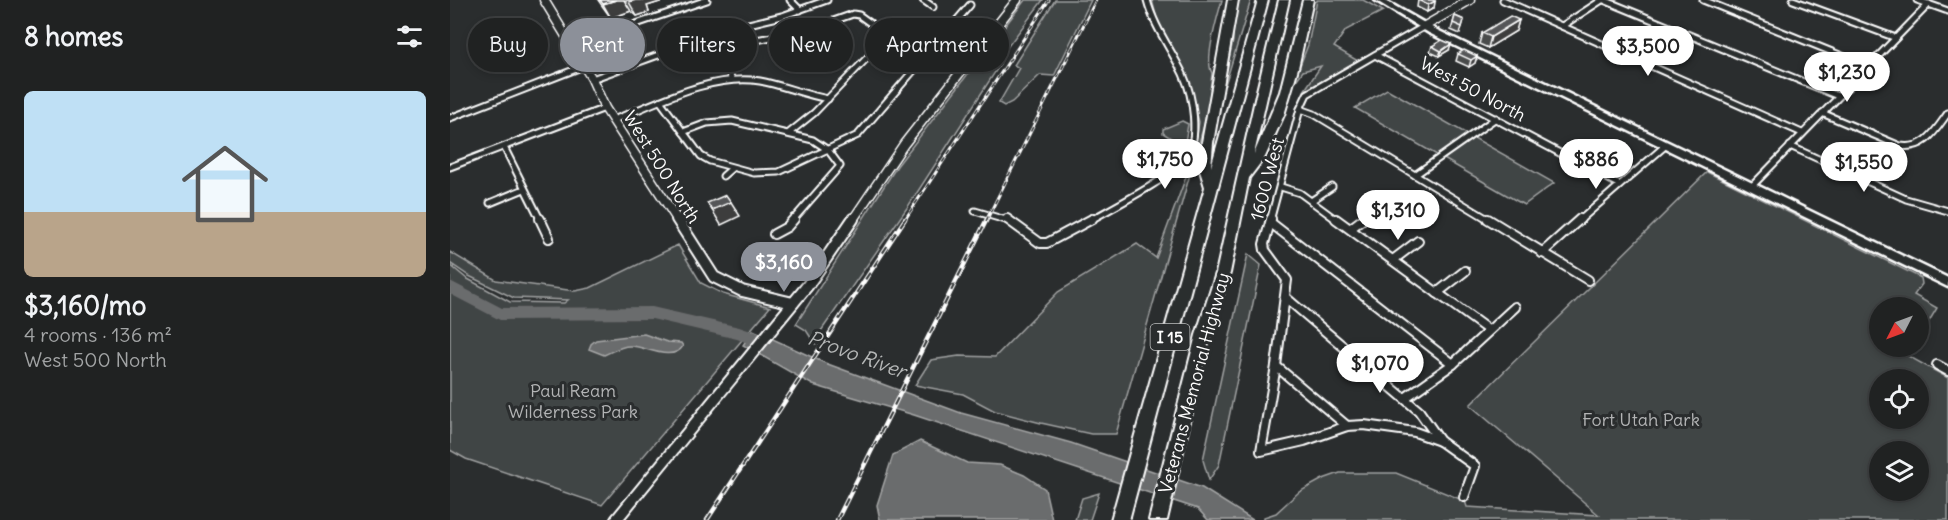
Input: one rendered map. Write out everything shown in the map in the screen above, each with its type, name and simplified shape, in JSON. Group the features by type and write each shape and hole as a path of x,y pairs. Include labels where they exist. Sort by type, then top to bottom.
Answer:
{"highway":[{"path":"1212,188 1204,164 1226,29 1233,0"},
{"name":"Veterans Memorial Highway","path":"1122,513 1263,0"},
{"name":"Veterans Memorial Highway","path":"1158,520 1203,335 1223,273 1284,0"},
{"path":"1244,179 1259,159 1271,131 1309,2"}],"main road":[{"path":"1372,0 1380,1 1425,26 1948,282"}],"street":[{"name":"West 500 North","path":"544,0 560,27"},
{"path":"645,21 707,0"},
{"path":"790,0 800,10"},
{"path":"592,79 736,27 800,10 827,0"},
{"path":"923,0 933,7"},
{"path":"1003,18 1017,0"},
{"path":"975,211 1005,218 1040,243 1047,243 1165,176 1185,160 1191,141 1192,112 1185,79 1155,21 1147,0"},
{"name":"1600 West","path":"1347,426 1304,441 1261,451 1276,366 1286,276 1264,249 1300,109 1307,94 1470,0"},
{"path":"1503,0 1802,133"},
{"path":"1562,26 1603,0 1838,96"},
{"path":"1703,0 1867,66"},
{"path":"1793,0 1896,38"},
{"path":"1917,0 1948,11"},
{"path":"1751,187 1929,4"},
{"path":"960,18 970,5"},
{"path":"731,80 732,72 725,51 730,45 808,30 851,13 865,19"},
{"name":"West 50 North","path":"1375,55 1620,185"},
{"path":"789,134 828,99 865,60"},
{"path":"450,117 500,101 529,85 567,72"},
{"name":"West 500 North","path":"588,72 605,108 714,277 739,291 793,303"},
{"path":"661,102 701,156 732,168 761,174 779,172 849,141 865,129 914,72"},
{"path":"615,520 808,285 904,144 961,72"},
{"path":"613,120 706,84 731,80 760,81 801,94 828,99"},
{"path":"450,167 605,108"},
{"path":"1300,109 1314,114 1588,280"},
{"path":"1821,113 1911,149 1921,146 1948,113"},
{"path":"1415,175 1496,118"},
{"path":"683,132 723,120 813,140 828,150 840,166 788,227 774,234"},
{"path":"1542,253 1666,145"},
{"path":"1790,146 1906,199 1948,211"},
{"path":"504,147 549,238"},
{"path":"723,176 732,168"},
{"path":"1281,187 1300,193 1351,228 1488,330"},
{"path":"1311,201 1332,187"},
{"path":"490,203 524,189"},
{"path":"1351,228 1373,213"},
{"path":"1271,223 1453,364"},
{"path":"1393,260 1418,241"},
{"path":"1437,293 1465,271"},
{"path":"1285,297 1419,411 1440,441"},
{"path":"1405,398 1453,364 1515,307"},
{"path":"1937,365 1948,371"},
{"path":"1276,366 1347,426 1386,427 1415,432 1440,441 1475,466 1464,497"}],"green space":[{"path":"1025,0 1043,0 1009,45 1009,21"},
{"path":"1055,0 1091,0 1054,76 1040,75 1012,102 1004,106 999,103 1019,68 1014,65"},
{"path":"1152,0 1222,0 1211,48 1212,73 1208,111 1116,434 1091,434 1041,423 995,411 963,394 915,385 931,360 959,356 995,357 1058,292 1137,244 1156,258 1194,155 1199,122 1189,82 1157,19"},
{"path":"1237,0 1251,0 1225,85 1223,85 1233,41 1233,20"},
{"path":"1317,0 1363,0 1383,11 1346,30 1334,47 1358,61 1304,91 1321,66 1303,71 1292,86 1308,45"},
{"path":"969,72 995,72 909,205 821,331 824,334 819,342 815,344 806,330 796,324 897,166"},
{"path":"1387,89 1554,183 1524,205 1355,108"},
{"path":"1182,121 1188,124 1185,142 1177,142 1163,133 1163,129"},
{"name":"Fort Utah Park","path":"1707,172 1921,278 1922,284 1914,295 1918,297 1869,297 1869,357 1910,357 1948,378 1948,520 1264,520 1264,517 1276,513 1299,492 1340,473 1396,473 1465,501 1467,507 1599,515 1470,405"},
{"name":"Paul Ream Wilderness Park","path":"678,245 701,283 723,294 770,307 602,505 466,459 450,450 450,265 466,278 510,302 564,303 568,300 514,298 469,276 450,263 450,252 496,280 575,291 590,288"},
{"path":"1248,254 1261,265 1219,465 1209,480 1203,460"},
{"path":"1929,303 1937,308 1929,321"},
{"path":"1099,493 1090,520 1075,520 1082,498"}],"shaded area":[{"path":"753,330 825,363 961,413 1071,443 1202,488 1253,520 1208,520 1198,509 914,415 813,385 743,345"},
{"path":"644,334 667,342 681,343 683,346 672,353 627,346 604,355 589,349 596,340"},
{"path":"920,441 967,463 1000,465 1024,475 1045,489 1052,520 880,520 877,505 893,455"}],"building":[{"path":"600,0 616,0 603,4"},
{"path":"1418,0 1433,0 1435,1 1428,5"},
{"path":"1455,16 1464,20 1462,27 1453,23"},
{"path":"1510,16 1519,20 1491,37 1482,33"},
{"path":"1442,40 1451,44 1441,51 1432,46"},
{"path":"1464,50 1477,56 1471,60 1458,54"},
{"path":"726,195 731,202 712,210 707,203"}],"waterway":[{"name":"Provo River","path":"450,287 500,314 652,313 739,333 766,343"}],"railway":[{"path":"904,221 1049,0"},
{"path":"986,221 1096,0"},
{"path":"707,520 905,219"},
{"path":"837,520 987,219"}]}
